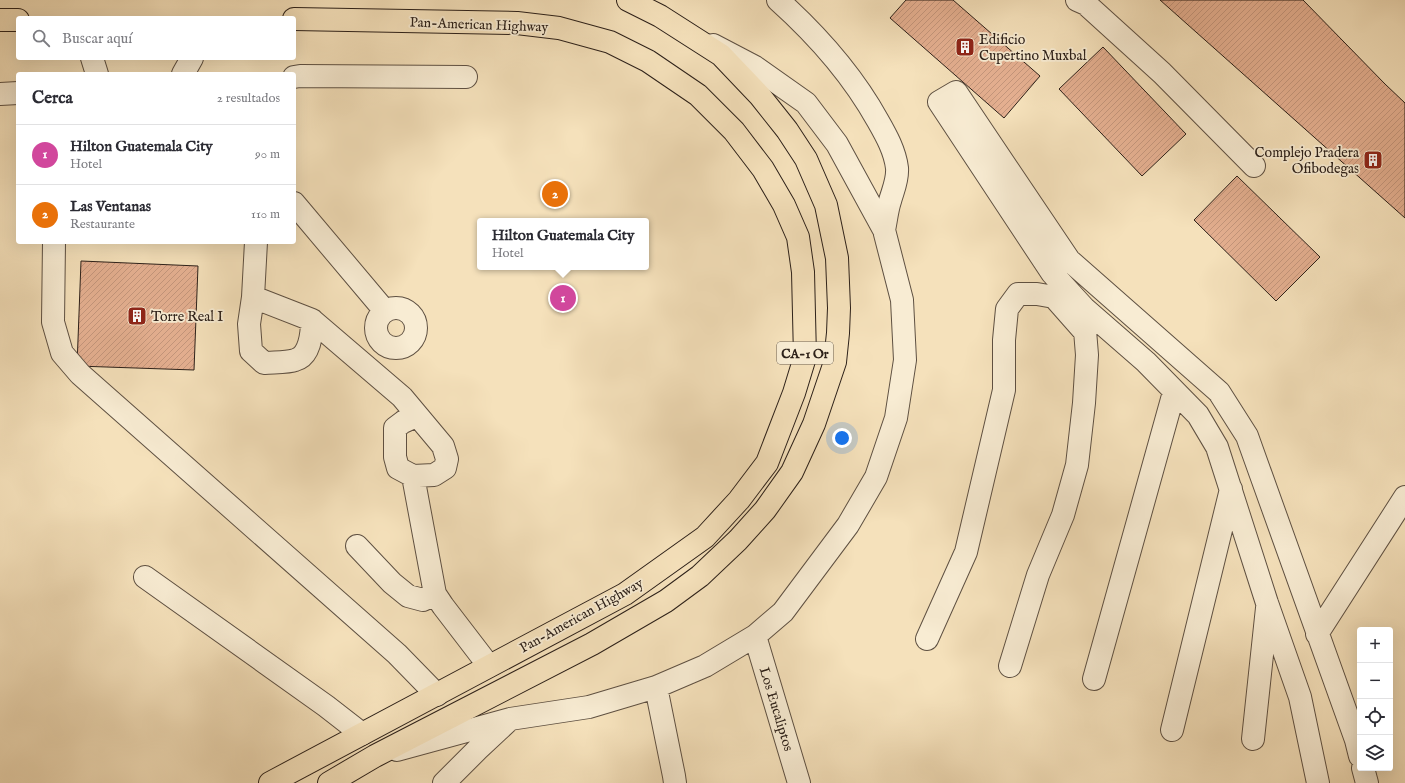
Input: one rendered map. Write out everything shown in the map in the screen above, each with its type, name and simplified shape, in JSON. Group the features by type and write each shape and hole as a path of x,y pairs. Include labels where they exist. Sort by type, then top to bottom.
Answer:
{"highway":[{"name":"Pan-American Highway","path":"329,783 375,756 592,644 666,601 700,576 738,540 765,510 792,472 814,424 835,362 839,308 837,258 826,205 806,159 787,130 760,96 721,56 660,16 628,0"},
{"path":"0,20 16,20"},
{"name":"Pan-American Highway","path":"270,783 625,594 704,537 739,500 767,463 794,393 805,357 803,272 798,237 784,205 763,169 734,131 698,95 648,61 610,42 559,28 517,23 296,20"}],"street":[{"path":"778,0 826,46 867,100 883,129 892,151 897,170 895,186 889,201 884,230"},
{"path":"1077,0 1086,4 1162,73 1254,166"},
{"path":"375,756 510,719 589,707 656,687 705,666 755,636 783,612 848,525 876,477 896,418 905,360 902,300 884,230 837,144 806,103 755,67 660,16"},
{"path":"93,60 96,72"},
{"path":"184,72 191,60"},
{"path":"296,77 466,78"},
{"path":"1318,783 1300,697 1267,603 1217,447 1198,415 1146,362 1084,308 1052,273 939,102 956,92 1069,260 1219,392 1247,436 1357,744"},
{"path":"0,94 16,93"},
{"path":"296,206 385,311"},
{"path":"54,244 52,322 62,353 80,374 397,654 437,695"},
{"path":"256,244 253,297 249,324 251,351 264,363 296,360 307,350 312,331 312,320"},
{"path":"927,639 966,552 1004,390 1004,340 1007,309 1018,294 1037,294 1054,297 1084,331"},
{"path":"253,297 312,320 402,397 416,416 443,446 447,459 445,468 434,475 413,476 398,468 395,457 395,428 403,422 416,416"},
{"path":"1010,666 1038,574 1064,515 1076,465 1084,403 1087,355 1084,331 1084,308"},
{"path":"1146,362 1164,344"},
{"path":"1094,679 1174,392"},
{"path":"413,476 435,594 489,666"},
{"path":"1172,730 1231,489"},
{"path":"1317,634 1405,497"},
{"path":"357,546 392,583 408,596 423,600 435,594"},
{"path":"145,577 326,706 362,734"},
{"path":"1253,739 1267,603"},
{"name":"Los Eucaliptos","path":"755,636 799,783"},
{"path":"656,687 674,781"},
{"path":"444,783 510,719"},
{"path":"1364,771 1367,783"}],"building":[{"name":"Edificio Cupertino Muxbal","path":"906,0 953,0 1040,76 1004,118 890,18"},
{"name":"Complejo Pradera Ofibodegas","path":"1160,0 1303,0 1405,103 1405,218"},
{"name":"Edificio Cupertino Muxbal","path":"1103,47 1186,134 1142,176 1059,89"},
{"path":"1237,176 1320,257 1276,301 1194,220"},
{"name":"Torre Real I","path":"81,261 198,266 194,370 77,366"}],"place":[{"name":"Edificio Cupertino Muxbal","path":"965,47"},
{"name":"Complejo Pradera Ofibodegas","path":"1373,160"},
{"name":"Las Ventanas","path":"555,194"},
{"name":"Hilton Guatemala City","path":"563,298"},
{"name":"Torre Real I","path":"137,316"}]}
